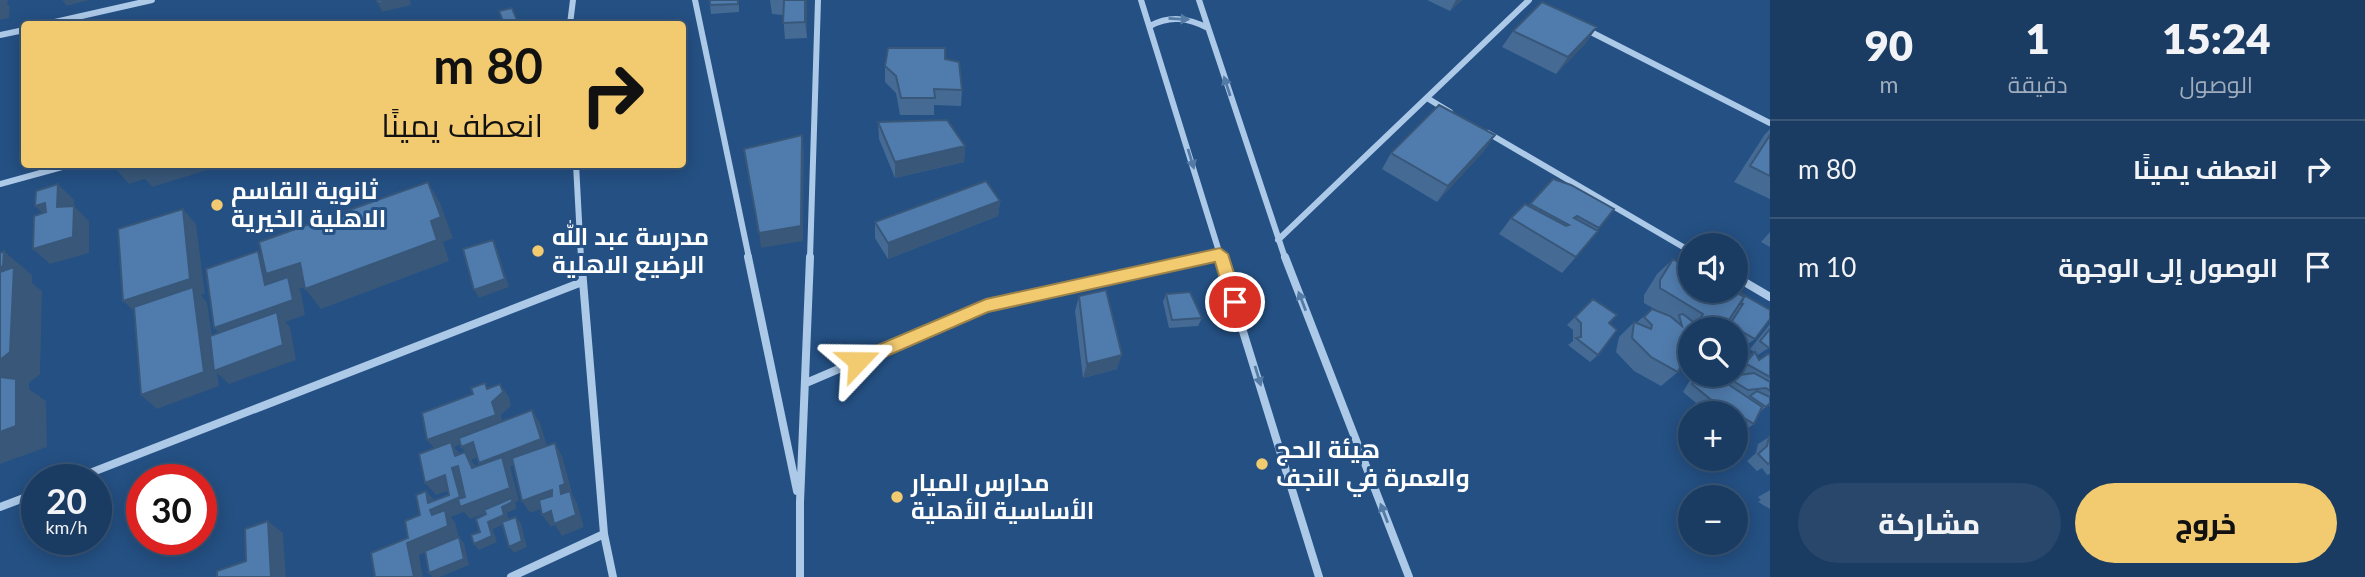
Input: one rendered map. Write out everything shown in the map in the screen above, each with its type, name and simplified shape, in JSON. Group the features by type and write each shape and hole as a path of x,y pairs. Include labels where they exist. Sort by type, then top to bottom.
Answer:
{"street":[{"path":"59,21 152,0"},
{"path":"570,21 573,0"},
{"path":"695,0 800,502"},
{"path":"800,577 800,502 818,0"},
{"path":"1141,0 1319,577"},
{"path":"1211,0 1200,4 1278,240 1409,577"},
{"path":"1278,240 1528,0 1540,7"},
{"path":"1150,26 1161,19 1177,17 1194,20 1208,29"},
{"path":"1576,25 1770,124"},
{"path":"0,35 21,31"},
{"path":"1427,98 1463,119"},
{"path":"1475,126 1678,244"},
{"path":"0,184 58,168"},
{"path":"576,168 582,282 604,534 614,577"},
{"path":"806,383 986,306 1220,254"},
{"path":"112,464 582,282"},
{"path":"1748,284 1770,297"},
{"path":"0,507 21,499"},
{"path":"511,577 604,534"}],"building":[{"path":"710,0 738,0 738,4 710,5"},
{"path":"784,0 805,0 805,22 783,23"},
{"path":"1542,2 1597,27 1568,57 1513,31"},
{"path":"512,8 517,20 503,21 499,11"},
{"path":"888,48 945,48 945,59 959,62 962,90 934,89 935,98 901,98 896,76 885,66"},
{"path":"1439,105 1495,135 1448,186 1391,153"},
{"path":"947,120 965,146 895,162 878,122"},
{"path":"802,135 801,226 759,233 744,149"},
{"path":"1770,135 1770,176 1750,166"},
{"path":"1553,179 1571,185 1614,209 1599,228 1577,216 1574,218 1598,231 1576,257 1511,218 1525,204 1566,226 1569,225 1530,204"},
{"path":"986,181 1000,201 888,243 875,222"},
{"path":"428,182 441,217 431,221 437,240 305,289 300,263 266,274 259,242"},
{"path":"58,184 57,207 74,206 73,237 33,249 34,216 46,212 45,203 35,206 36,191"},
{"path":"183,209 190,279 123,301 118,229"},
{"path":"493,240 505,279 474,290 463,249"},
{"path":"4,251 3,266 0,267 0,253"},
{"path":"258,251 265,285 288,277 293,300 214,328 206,269"},
{"path":"1673,259 1678,262 1678,299 1660,288 1660,280"},
{"path":"14,267 10,352 0,360 0,272"},
{"path":"193,287 204,372 141,395 134,307"},
{"path":"1106,290 1122,355 1087,364 1079,296"},
{"path":"1190,292 1202,318 1172,320 1166,294"},
{"path":"1748,297 1770,310 1770,319 1755,339 1748,335 1748,317 1735,317 1743,304 1741,303 1748,303"},
{"path":"1593,299 1617,315 1609,323 1617,330 1598,355 1576,338 1581,337 1581,323 1575,317"},
{"path":"1685,303 1740,303 1731,317 1701,317 1703,314"},
{"path":"1652,309 1670,316 1678,323 1678,372 1651,357 1632,338 1634,322 1651,329 1652,325 1644,317"},
{"path":"277,312 283,345 214,371 210,336"},
{"path":"1770,329 1770,347 1769,348 1760,341"},
{"path":"1755,352 1759,360 1770,355 1770,377 1748,365 1748,360"},
{"path":"1754,373 1770,382 1770,391 1766,388 1748,390 1743,387 1748,387 1748,374"},
{"path":"0,377 16,379 16,426 0,432"},
{"path":"485,383 487,389 500,384 503,392 492,402 496,415 427,440 422,413 473,394 471,388"},
{"path":"1696,387 1732,387 1762,407 1754,424 1748,420 1748,401 1713,401"},
{"path":"1757,391 1770,397 1770,403 1766,407 1750,396"},
{"path":"532,410 541,439 479,463 473,442 461,447 459,438"},
{"path":"1769,437 1768,464 1758,454 1767,446"},
{"path":"451,442 455,456 465,452 472,468 502,457 510,488 460,507 458,499 465,497 458,466 452,468 460,497 430,510 432,515 445,510 448,526 407,543 414,577 375,577 371,553 408,538 405,521 420,515 416,495 426,491 428,503 449,495 445,475 425,483 419,454"},
{"path":"555,443 565,484 560,486 561,494 570,491 576,515 554,524 551,511 542,515 539,500 552,496 552,490 522,501 512,458"},
{"path":"512,498 512,502 502,507 504,515 488,522 492,536 474,544 471,535 480,532 476,519 486,514 484,510"},
{"path":"516,517 522,541 509,547 502,522"},
{"path":"268,521 271,577 217,577 217,571 246,561 245,529"},
{"path":"459,537 464,559 429,573 425,551"}],"place":[{"name":"ثانوية القاسم الاهلية الخيرية","path":"217,205"},
{"name":"مدرسة عبد الله الرضيع الاهلية","path":"538,251"},
{"name":"هيئة الحج والعمرة في النجف","path":"1262,464"},
{"name":"مدارس الميار الأساسية الأهلية","path":"897,497"}],"route":[{"path":"858,361 986,306 1220,254 1235,302"}]}
